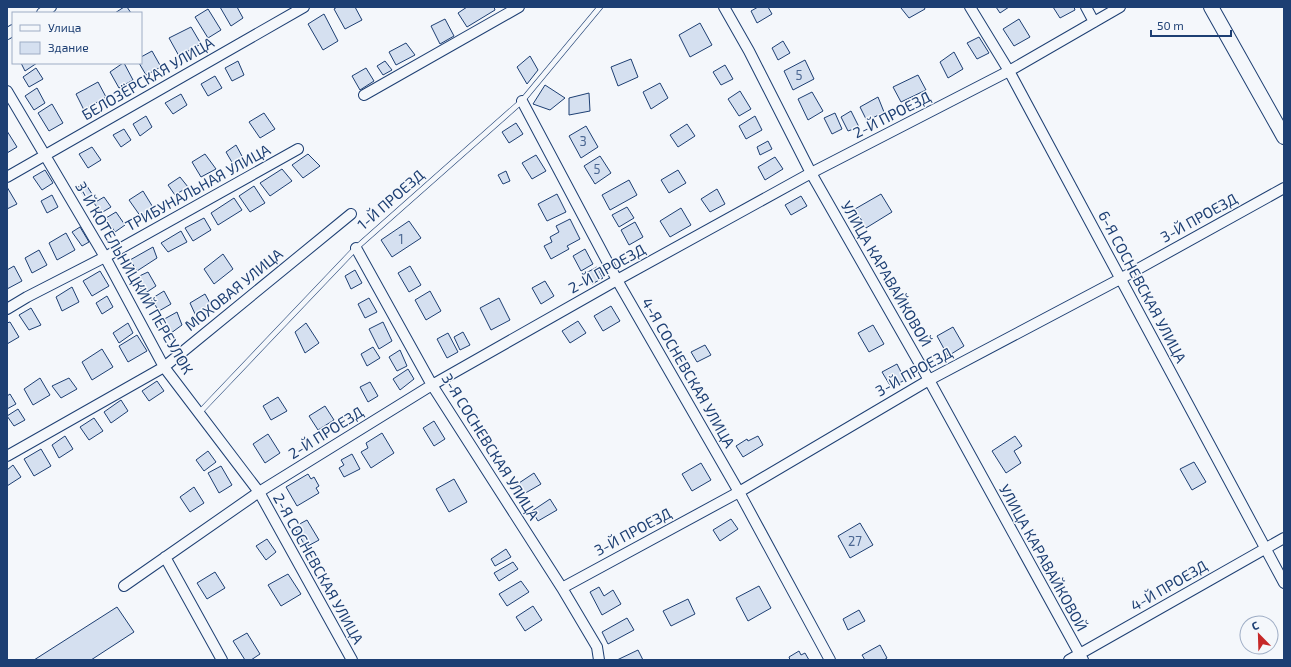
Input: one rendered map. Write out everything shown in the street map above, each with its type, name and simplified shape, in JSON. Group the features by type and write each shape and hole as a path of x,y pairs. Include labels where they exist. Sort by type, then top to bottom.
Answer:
{"main road":[{"path":"1211,7 1284,137"}],"street":[{"name":"БЕЛОЗЁРСКАЯ УЛИЦА","path":"7,177 304,7"},
{"path":"364,95 519,7"},
{"name":"УЛИЦА КАРАВАЙКОВОЙ","path":"724,7 749,51 811,173 929,380 1081,657"},
{"name":"6-Я СОСНЕВСКАЯ УЛИЦА","path":"970,7 1009,71 1284,583"},
{"path":"1086,7 1094,22"},
{"name":"2-Й ПРОЕЗД","path":"124,586 259,492 432,385 811,173 1009,71 1120,7"},
{"name":"3-Й КОТЕЛЬНИЦКИЙ ПЕРЕУЛОК","path":"7,91 105,257 164,367 259,492"},
{"name":"4-Я СОСНЕВСКАЯ УЛИЦА","path":"522,101 618,280 739,492 830,660"},
{"name":"ТРИБУНАЛЬНАЯ УЛИЦА","path":"7,309 27,297 105,257 298,149"},
{"name":"3-Й ПРОЕЗД","path":"562,588 739,492 929,380 1120,279 1284,188"},
{"name":"МОХОВАЯ УЛИЦА","path":"7,455 164,367 351,214"},
{"name":"3-Я СОСНЕВСКАЯ УЛИЦА","path":"356,248 432,385 562,588 597,647 599,660"},
{"name":"2-Я СОСНЕВСКАЯ УЛИЦА","path":"259,492 352,660"},
{"name":"4-Й ПРОЕЗД","path":"1069,660 1081,657 1284,538"},
{"path":"165,557 222,660"}],"lane":[{"name":"1-Й ПРОЕЗД","path":"199,413 356,248 522,101 600,7"}],"building":[{"path":"124,7 127,7 130,12 116,12"},
{"path":"220,7 237,7 243,18 231,26"},
{"path":"337,7 355,7 362,20 345,29 334,9"},
{"path":"467,7 494,7 495,10 467,27 458,13"},
{"path":"758,7 768,7 772,14 757,23 751,11"},
{"path":"924,7 925,9 909,18 901,8"},
{"path":"996,7 1009,7 1000,13"},
{"path":"1053,7 1074,7 1075,10 1060,18"},
{"path":"208,9 221,30 208,38 195,17"},
{"path":"324,14 338,41 323,50 308,24"},
{"path":"445,19 454,36 440,44 431,26"},
{"path":"1019,19 1030,37 1014,46 1003,29"},
{"path":"700,23 712,45 690,57 679,35"},
{"path":"191,27 201,44 179,56 169,38"},
{"path":"979,37 989,53 977,59 967,43"},
{"path":"783,41 790,53 778,60 772,48"},
{"path":"406,43 415,55 396,65 389,52"},
{"path":"152,51 161,67 146,75 140,64 142,64 142,56"},
{"path":"954,52 963,69 948,78 940,62"},
{"path":"530,56 538,70 527,84 517,67"},
{"path":"631,59 638,77 618,86 611,67"},
{"path":"805,60 814,79 793,90 784,71"},
{"path":"238,61 244,75 232,81 225,68"},
{"path":"385,61 392,70 383,75 377,66"},
{"path":"22,64 36,64 25,71"},
{"path":"122,64 125,64 133,80 119,88 110,72"},
{"path":"725,65 733,79 721,85 713,72"},
{"path":"36,68 43,79 29,87 23,77"},
{"path":"366,68 374,81 360,90 352,76"},
{"path":"918,75 926,90 901,102 893,87"},
{"path":"215,76 222,88 208,96 201,84"},
{"path":"98,82 106,97 84,110 76,94"},
{"path":"660,83 668,98 651,109 643,92"},
{"path":"545,85 565,98 550,110 533,104"},
{"path":"37,88 45,103 34,110 25,96"},
{"path":"740,91 751,109 739,116 728,99"},
{"path":"812,92 823,111 808,120 798,99"},
{"path":"589,93 590,111 569,115 569,98"},
{"path":"181,94 187,105 173,114 165,103"},
{"path":"878,97 884,112 867,121 860,107"},
{"path":"52,104 63,123 49,131 38,113"},
{"path":"851,111 859,127 848,131 841,117"},
{"path":"264,113 275,129 260,138 249,122"},
{"path":"835,113 842,129 832,134 824,118"},
{"path":"146,116 152,127 140,136 133,124"},
{"path":"755,116 762,130 746,139 739,126"},
{"path":"516,123 523,134 509,143 502,132"},
{"path":"687,124 695,136 678,147 670,135"},
{"path":"586,126 598,147 581,158 569,136"},
{"path":"124,129 131,140 121,147 113,135"},
{"path":"7,131 17,147 7,153"},
{"path":"768,141 772,149 760,155 757,147"},
{"path":"236,145 243,158 233,164 226,152"},
{"path":"92,147 101,160 88,168 79,154"},
{"path":"205,154 216,169 201,177 192,162"},
{"path":"308,154 320,166 303,178 292,165"},
{"path":"536,155 546,171 532,179 522,163"},
{"path":"600,156 611,173 595,184 584,166"},
{"path":"775,157 783,169 765,180 758,167"},
{"path":"282,169 292,181 270,196 260,183"},
{"path":"45,170 53,183 42,190 33,177"},
{"path":"678,170 686,183 669,193 661,180"},
{"path":"506,171 510,181 503,184 498,175"},
{"path":"180,177 188,187 175,195 168,185"},
{"path":"629,180 637,195 610,210 602,195"},
{"path":"85,183 92,194 85,198 78,187"},
{"path":"254,186 265,203 250,212 239,196"},
{"path":"7,187 17,204 7,209"},
{"path":"717,189 725,204 710,212 701,199"},
{"path":"143,191 154,209 141,217 129,200"},
{"path":"557,194 566,212 547,221 538,204"},
{"path":"881,194 892,212 866,228 855,209"},
{"path":"52,195 58,207 47,213 41,201"},
{"path":"801,196 807,206 791,215 785,205"},
{"path":"104,197 111,207 101,213 94,203"},
{"path":"234,198 242,210 218,225 211,213"},
{"path":"627,207 634,218 619,227 612,215"},
{"path":"681,208 691,225 670,237 660,221"},
{"path":"116,212 125,225 115,232 106,218"},
{"path":"204,218 211,230 193,241 185,228"},
{"path":"570,219 580,239 567,246 569,249 551,259 544,246 552,242 550,237 559,232 556,226"},
{"path":"409,221 421,238 392,257 381,240"},
{"path":"635,222 643,237 629,245 621,230"},
{"path":"80,227 89,242 82,246 72,232"},
{"path":"181,231 187,242 168,252 161,243"},
{"path":"66,233 75,250 57,260 49,243"},
{"path":"153,247 157,258 137,271 130,260"},
{"path":"585,249 593,264 581,271 573,256"},
{"path":"39,250 47,265 32,273 25,258"},
{"path":"223,254 233,269 214,284 204,269"},
{"path":"14,266 22,281 7,289 7,270"},
{"path":"410,266 421,285 409,292 398,273"},
{"path":"597,267 603,278 592,284 586,273"},
{"path":"355,270 362,283 351,289 345,276"},
{"path":"100,271 109,286 92,296 83,281"},
{"path":"148,272 156,286 144,294 135,278"},
{"path":"545,281 554,296 541,304 532,288"},
{"path":"72,287 79,302 62,311 56,297"},
{"path":"164,291 171,304 159,311 151,299"},
{"path":"430,291 441,311 426,320 415,300"},
{"path":"205,294 211,305 196,316 190,303"},
{"path":"107,296 113,307 102,314 96,303"},
{"path":"369,298 377,312 365,318 358,304"},
{"path":"499,298 510,320 491,330 480,308"},
{"path":"611,306 620,321 603,331 594,316"},
{"path":"31,308 41,325 29,330 19,315"},
{"path":"177,312 182,325 167,336 159,322"},
{"path":"578,321 586,333 570,343 562,331"},
{"path":"10,322 19,337 7,344 7,323"},
{"path":"383,322 392,341 379,349 369,329"},
{"path":"128,323 133,333 119,343 113,333"},
{"path":"306,323 319,343 305,353 295,332"},
{"path":"873,325 884,344 869,352 858,333"},
{"path":"953,327 964,346 948,356 937,336"},
{"path":"463,332 470,345 460,350 454,337"},
{"path":"448,333 458,352 447,358 437,339"},
{"path":"137,335 147,351 128,362 119,346"},
{"path":"705,345 711,355 697,362 691,352"},
{"path":"373,347 380,358 367,366 361,354"},
{"path":"102,349 113,367 92,380 82,362"},
{"path":"400,350 407,366 397,371 389,357"},
{"path":"897,364 905,380 891,387 882,372"},
{"path":"408,369 414,379 400,390 393,379"},
{"path":"40,378 50,395 33,405 24,389"},
{"path":"69,378 77,389 61,398 52,386"},
{"path":"157,381 164,391 149,401 142,391"},
{"path":"370,382 378,396 368,402 360,387"},
{"path":"10,394 16,404 7,409 7,396"},
{"path":"278,397 287,411 271,420 263,406"},
{"path":"121,400 128,411 111,423 104,412"},
{"path":"325,406 334,420 318,430 309,416"},
{"path":"18,409 25,420 14,426 7,416"},
{"path":"94,418 103,431 89,440 80,427"},
{"path":"434,421 445,439 434,446 423,428"},
{"path":"382,433 394,453 371,468 361,452 368,448 366,443"},
{"path":"268,434 280,453 265,463 253,444"},
{"path":"65,436 73,449 59,458 52,445"},
{"path":"758,436 763,445 743,457 736,446 747,439 748,441"},
{"path":"1015,436 1022,446 1014,451 1021,463 1006,473 992,451"},
{"path":"41,449 51,466 34,476 24,459"},
{"path":"208,451 216,462 204,471 196,460"},
{"path":"352,454 360,469 344,477 339,468 344,465 341,460"},
{"path":"1194,462 1206,482 1192,490 1180,469"},
{"path":"701,463 711,480 692,491 682,474"},
{"path":"13,465 21,477 7,486 7,470"},
{"path":"221,466 232,485 219,493 208,473"},
{"path":"534,473 541,484 522,495 516,485"},
{"path":"308,474 311,479 314,477 319,486 316,488 319,493 297,506 286,487"},
{"path":"454,479 467,502 449,512 436,489"},
{"path":"194,487 204,503 190,512 180,497"},
{"path":"550,499 557,510 538,521 532,511"},
{"path":"731,519 738,529 720,541 713,530"},
{"path":"307,520 319,540 306,547 294,527"},
{"path":"860,523 873,545 850,558 838,536"},
{"path":"267,539 276,552 266,560 256,546"},
{"path":"506,549 511,557 495,566 491,559"},
{"path":"513,562 518,569 499,581 494,573"},
{"path":"215,572 225,588 207,599 197,583"},
{"path":"288,574 301,594 281,606 268,585"},
{"path":"521,581 529,592 507,606 499,594"},
{"path":"759,586 771,608 748,621 736,598"},
{"path":"599,587 604,596 613,590 621,604 602,615 590,592"},
{"path":"688,599 695,614 671,626 663,611"},
{"path":"533,606 542,620 525,631 516,617"},
{"path":"117,607 134,632 91,660 34,660"},
{"path":"859,610 865,621 848,630 843,619"},
{"path":"627,618 634,630 608,644 602,632"},
{"path":"247,633 260,654 251,660 245,660 233,641"},
{"path":"880,645 887,658 884,660 865,660 862,655"},
{"path":"638,650 643,660 617,660"},
{"path":"799,651 801,655 805,653 809,660 790,660 789,657"}]}
